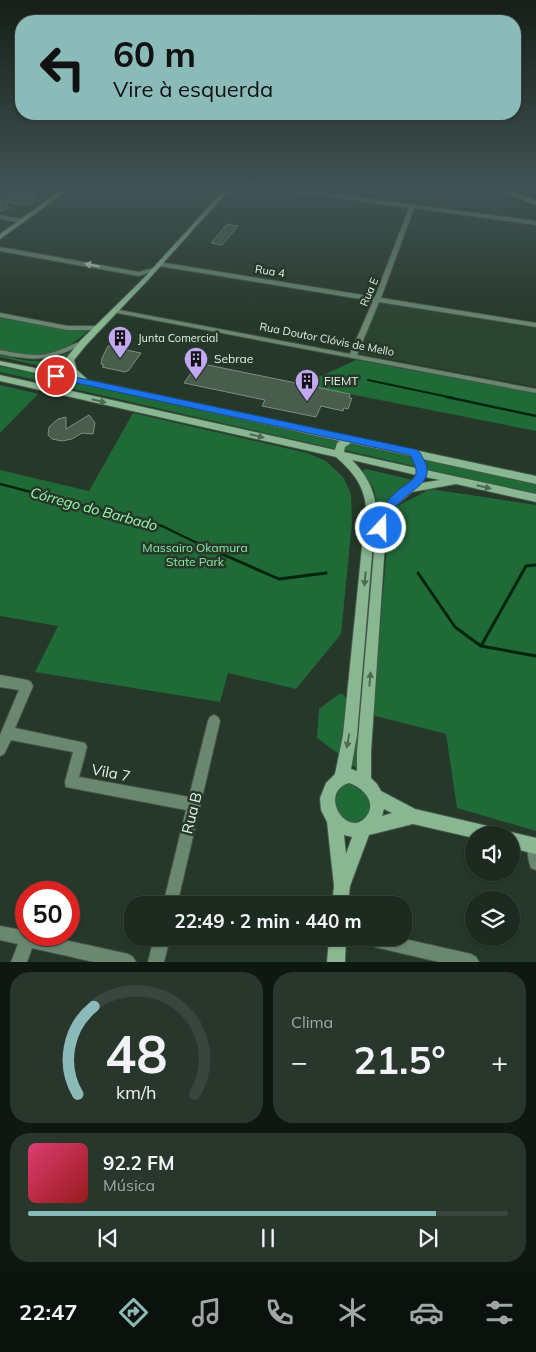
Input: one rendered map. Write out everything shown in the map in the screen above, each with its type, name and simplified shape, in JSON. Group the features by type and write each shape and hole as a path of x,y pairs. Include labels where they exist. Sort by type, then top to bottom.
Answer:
{"main road":[{"path":"27,384 56,376 84,342 186,235"},
{"path":"70,360 73,370 86,382"},
{"path":"0,363 536,480"},
{"path":"0,378 536,498"},
{"path":"339,454 340,445 350,439"},
{"path":"364,780 364,752 383,518 395,500 419,480 422,472 421,465 414,452"},
{"path":"339,454 359,474 371,498 350,735 342,777 332,786 327,799 334,820 342,886 341,896"},
{"path":"411,488 460,481"},
{"path":"363,602 376,604"},
{"path":"342,777 357,777 364,780 370,785 376,797 376,814 366,828 342,886"},
{"path":"376,797 413,816 465,829"},
{"path":"334,820 347,830 355,831 413,816"},
{"path":"520,842 535,846"},
{"path":"336,962 337,946"}],"street":[{"name":"Rua E","path":"353,356 378,298 402,235"},
{"path":"0,249 140,274 157,267"},
{"name":"Rua 4","path":"157,267 378,298 536,325"},
{"path":"140,274 145,280"},
{"name":"Rua Doutor Clóvis de Mello","path":"114,311 536,391"},
{"path":"0,315 67,328 98,328"},
{"path":"0,352 40,359 58,354 84,342"},
{"path":"0,680 27,686 0,750"},
{"name":"Rua B","path":"172,896 214,721"},
{"name":"Vila 7","path":"8,733 81,747 71,782 194,805"},
{"path":"535,846 536,863"},
{"path":"0,933 15,936"},
{"path":"19,962 25,946"},
{"path":"58,946 128,962"},
{"path":"156,962 160,946"},
{"path":"400,946 447,959 471,962"}],"shaded area":[{"path":"380,299 536,326 536,387 359,353"}],"green space":[{"path":"0,318 88,331 77,340 54,353 38,357 27,357 0,351"},
{"path":"69,352 55,369 0,357 0,355 42,361"},
{"path":"356,360 536,393 536,431 294,383 321,376"},
{"path":"0,366 49,377 37,380 0,372"},
{"path":"56,378 339,440 336,449 44,382"},
{"path":"0,385 38,394 0,433"},
{"name":"Massairo Okamura State Park","path":"133,413 307,453 326,461 343,477 351,494 352,523 341,634 296,689 228,673 220,702 35,672 58,626 0,616 0,470 89,491"},
{"path":"347,442 413,457 418,467 340,449"},
{"path":"425,459 536,484 536,493 425,469"},
{"path":"366,469 413,480 390,499 372,599 368,598 377,505 374,489 363,472"},
{"path":"430,489 536,505 536,831 457,808 446,734 372,715 388,536 394,508"},
{"path":"367,611 370,611 358,764 356,768 352,765"},
{"path":"339,694 343,694 347,700 340,755 317,738 319,709"},
{"path":"352,783 358,784 370,797 369,810 365,818 359,822 351,822 344,818 336,804 339,789"}],"building":[{"path":"218,235 231,235 222,245 211,243"},
{"name":"Junta Comercial","path":"108,346 141,353 129,370 125,372 102,367 104,365 101,364 102,358"},
{"path":"198,363 350,394 349,398 352,398 348,409 344,408 343,411 321,406 316,417 262,406 265,400 184,383"},
{"path":"89,415 95,423 93,434 82,433 72,439 62,441 52,439 48,435 49,427 58,419 66,417 66,429"}],"waterway":[{"path":"368,380 453,398"},
{"path":"447,397 536,416"},
{"name":"Córrego do Barbado","path":"0,484 162,526 199,544"},
{"name":"Córrego do Barbado","path":"197,543 279,579 326,573"},
{"name":"Córrego do Barbado","path":"481,646 526,566 536,565"},
{"name":"Córrego do Barbado","path":"418,573 455,627 481,646"},
{"path":"481,646 536,656"}],"place":[{"name":"Junta Comercial","path":"120,359"},
{"name":"Sebrae","path":"196,380"},
{"name":"FIEMT","path":"307,402"}],"route":[{"path":"56,376 414,452 421,465 422,472 419,480 387,509 381,528"}]}
